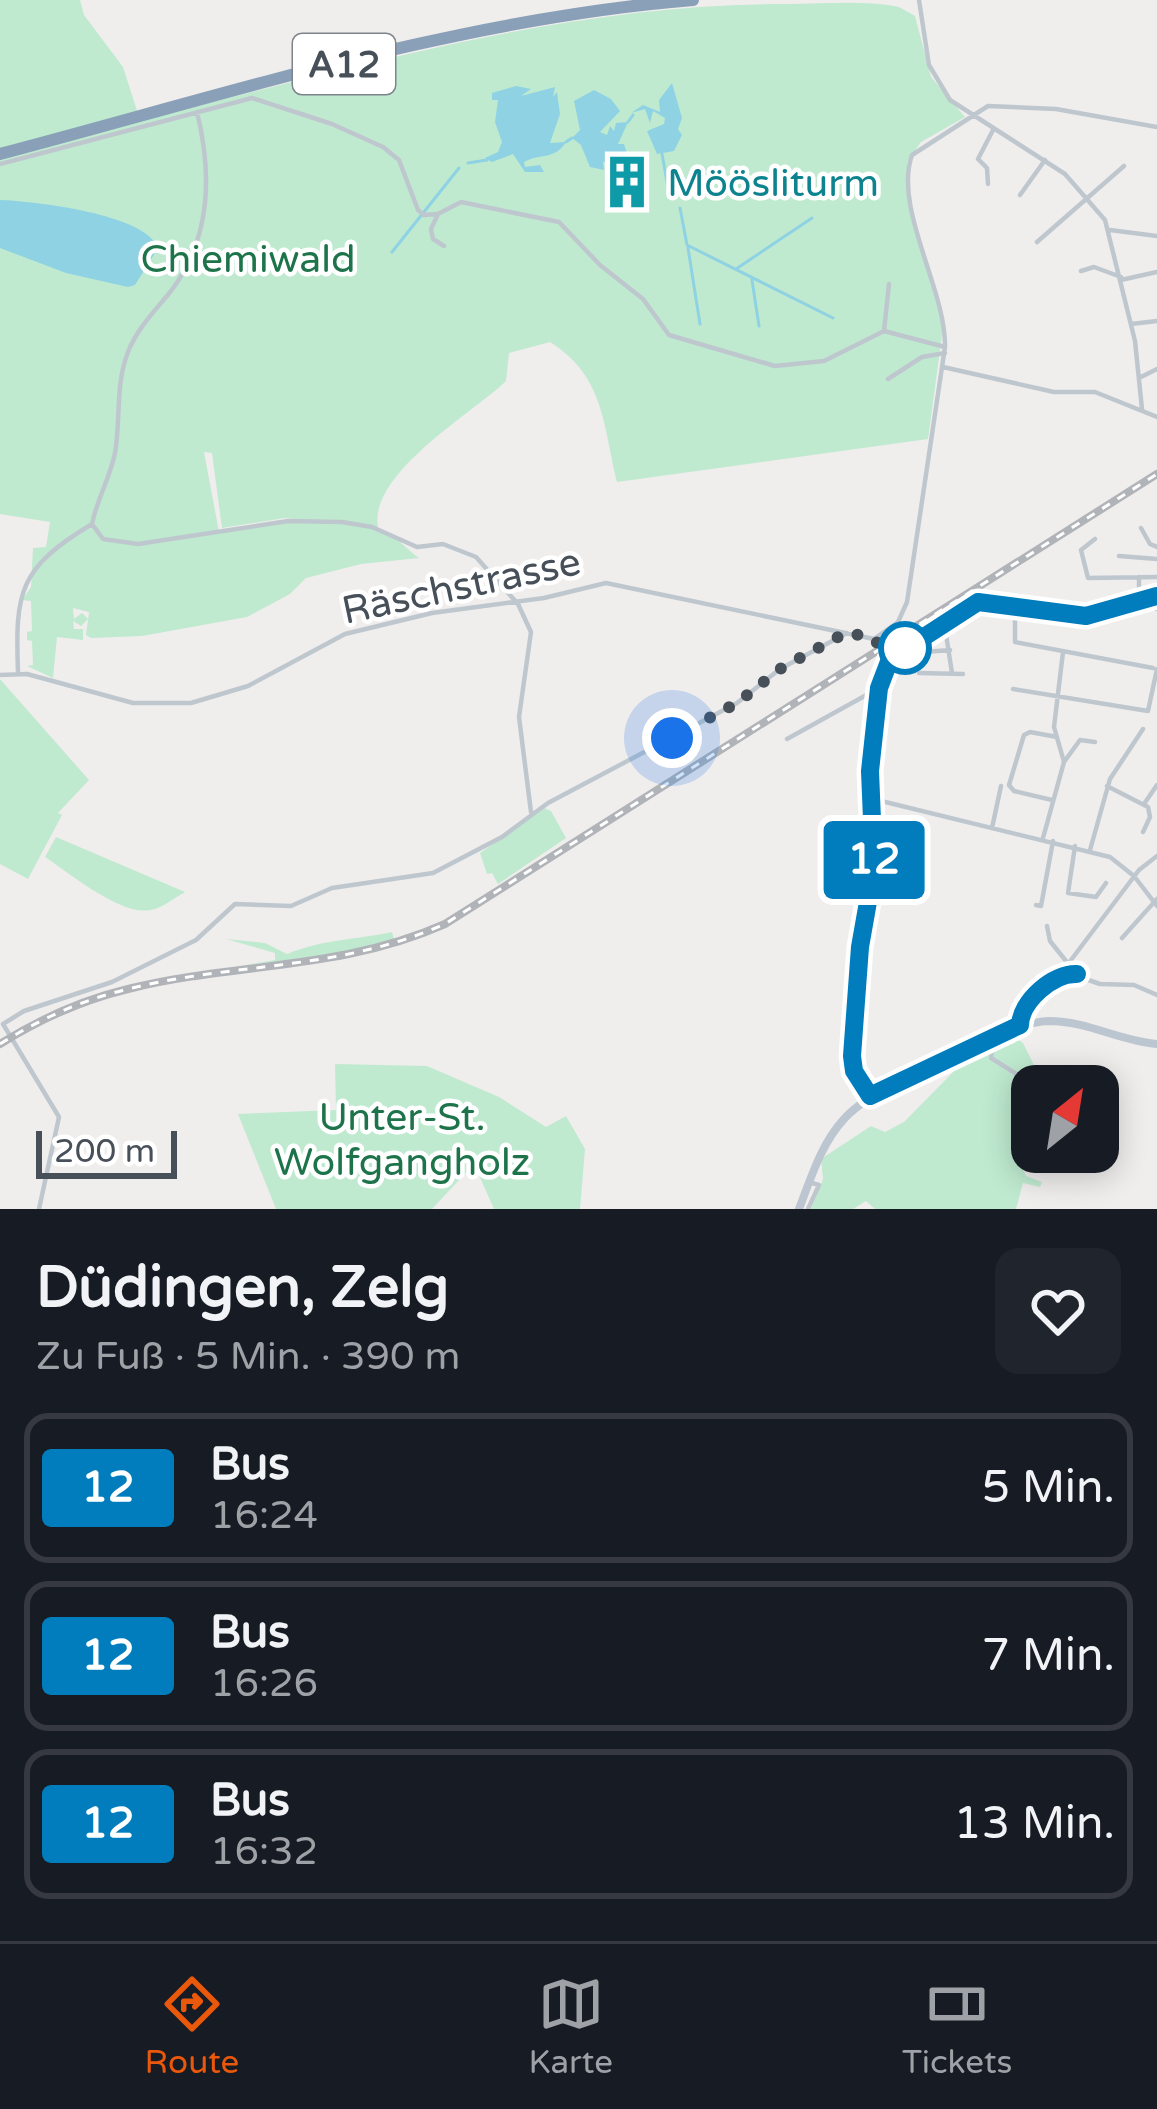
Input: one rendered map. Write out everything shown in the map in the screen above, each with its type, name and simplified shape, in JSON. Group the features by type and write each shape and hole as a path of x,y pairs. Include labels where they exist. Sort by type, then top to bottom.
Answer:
{"highway":[{"name":"A12","path":"0,150 422,37 624,0"},
{"name":"A12","path":"0,150 448,38 586,12 693,0"}],"street":[{"path":"919,4 934,78 972,118 1046,160 1086,195 1110,230 1131,324 1142,409"},
{"path":"0,164 258,99 366,137 399,160 433,239 444,246"},
{"path":"887,655 877,641 898,622 908,602 945,350 944,317 912,205 909,162 922,144 988,106 1022,106 1157,127"},
{"path":"18,673 19,598 40,563 92,524 97,494 114,455 117,398 127,355 143,322 186,267 205,211 208,164 197,112"},
{"path":"988,184 987,168 977,160 993,130"},
{"path":"1020,195 1046,160"},
{"path":"1037,242 1124,166"},
{"path":"431,229 438,214 456,203 560,223 600,265 643,299 669,335 765,364 796,367 824,361 884,331 945,350"},
{"path":"421,213 438,214"},
{"path":"1110,230 1157,236"},
{"path":"1081,271 1094,267 1121,279 1157,272"},
{"path":"884,331 889,284"},
{"path":"1131,324 1157,321"},
{"path":"888,379 922,357 945,350"},
{"path":"943,368 1054,392 1095,392 1157,417"},
{"path":"1140,376 1157,369"},
{"path":"92,524 103,539 127,544 288,520 372,527 417,547 443,544 458,548 492,573 515,600 532,639 519,718 532,812"},
{"path":"1141,528 1157,547"},
{"path":"1095,539 1081,550 1088,578 1157,577"},
{"path":"1119,556 1157,559"},
{"path":"1139,577 1139,601"},
{"name":"Räschstrasse","path":"0,675 18,673 134,703 191,703 248,686 345,634 594,584 622,584 877,641"},
{"path":"870,1096 852,1064 860,947 874,868 869,798 879,688 887,655 978,602 1086,616 1157,596"},
{"path":"1013,689 1148,711 1156,669 1015,642 1015,605"},
{"path":"1148,608 1157,609"},
{"path":"941,623 952,634 952,674"},
{"path":"39,1209 59,1117 4,1026 24,1012 112,982 193,941 231,905 296,906 332,888 423,876 502,838 532,812 737,703 780,669 847,632"},
{"path":"924,652 950,650"},
{"path":"1063,652 1056,736 1064,762"},
{"path":"919,673 963,674"},
{"path":"788,739 879,688"},
{"path":"1090,850 1107,786 1143,729"},
{"path":"1052,800 1014,791 1009,784 1024,735 1056,736"},
{"path":"1043,838 1064,762 1080,740 1094,742"},
{"path":"1144,804 1157,785"},
{"path":"992,828 1001,786"},
{"path":"1107,786 1144,804 1150,814 1143,832"},
{"path":"869,798 1110,857 1156,902 1121,938"},
{"path":"1041,906 1053,841"},
{"path":"1076,847 1068,893 1096,897 1106,884"},
{"path":"1020,1025 1026,1005 1070,969 1134,876 1157,856"},
{"path":"1047,926 1050,940 1070,969 1100,984 1130,984 1157,995"},
{"path":"808,1209 814,1170 835,1129 870,1096 994,1036 1020,1025 1067,1022 1157,1044"},
{"path":"994,1036 991,1058 1011,1070"},
{"path":"799,1209 814,1184"}],"green space":[{"name":"Chiemiwald","path":"0,0 80,0 84,15 123,67 140,120 461,42 624,14 789,4 899,7 915,16 931,77 965,117 921,142 907,162 912,215 943,328 928,439 617,482 591,386 568,355 550,342 509,353 506,381 426,446 390,486 380,507 378,527 369,526 393,536 419,558 361,564 306,578 290,594 247,617 142,636 91,638 86,635 89,612 73,608 74,619 82,613 88,619 81,626 73,621 74,629 83,629 83,640 57,637 53,678 27,666 33,665 32,641 27,640 27,632 32,631 31,601 22,600 31,587 33,548 46,547 50,522 0,514","holes":["204,452 212,453 222,528 285,518 318,521 219,532"]},
{"path":"0,679 89,780 58,813 62,815 28,879 0,864"},
{"path":"544,808 551,811 566,838 498,884 492,873 487,874 480,853"},
{"path":"56,837 185,892 155,909 125,906 45,857"},
{"path":"392,932 394,939 341,953 240,966 275,960 275,953 226,939 265,943 287,954"},
{"path":"1009,1034 1023,1043 1034,1065 1011,1065 1011,1173 1025,1173 1042,1182 1040,1187 1023,1183 1016,1209 875,1209 866,1201 853,1209 811,1209 823,1179 821,1159 871,1126 885,1132 904,1122 962,1063"},
{"name":"Unter-St. Wolfgangholz","path":"335,1064 427,1066 499,1097 546,1127 566,1116 585,1149 580,1209 494,1209 474,1164 432,1209 276,1209 238,1114 336,1110"}],"water":[{"path":"672,83 682,135 674,151 657,154 647,131 664,124 665,118 653,111 650,123 645,109 631,113 643,105 660,112 659,100"},
{"path":"516,86 531,89 521,96 555,87 553,97 557,92 560,114 550,143 566,142 552,154 524,162 525,167 540,165 544,172 525,172 513,154 492,162 485,158 498,152 502,142 495,122 498,100 492,100 492,93"},
{"path":"594,90 611,99 620,111 600,132 607,135 610,126 614,131 616,123 628,122 618,144 624,144 628,157 612,168 603,161 604,170 590,167 581,145 572,138 580,130 574,101"},
{"path":"0,200 112,218 149,236 158,248 135,285 128,287 66,273 0,248"}],"waterway":[{"path":"628,122 633,115"},
{"path":"566,142 572,138"},
{"path":"662,154 668,187"},
{"path":"468,163 487,160"},
{"path":"392,252 459,168"},
{"path":"680,208 687,245 833,318"},
{"path":"736,269 812,218"},
{"path":"688,248 700,324"},
{"path":"752,280 759,326"}],"railway":[{"path":"0,1044 62,1011 111,993 366,950 445,924 1157,474"}],"bus line":[{"name":"12","path":"1077,974 1053,980 1023,1008 1020,1025 870,1096 854,1071 852,1056 860,947 874,868 869,798 877,695 890,659 978,602 1086,616 1157,596"}],"place":[{"name":"Möösliturm","path":"627,182"}],"route":[{"path":"672,738 737,703 780,669 847,632 874,639 890,659 905,648"}]}
